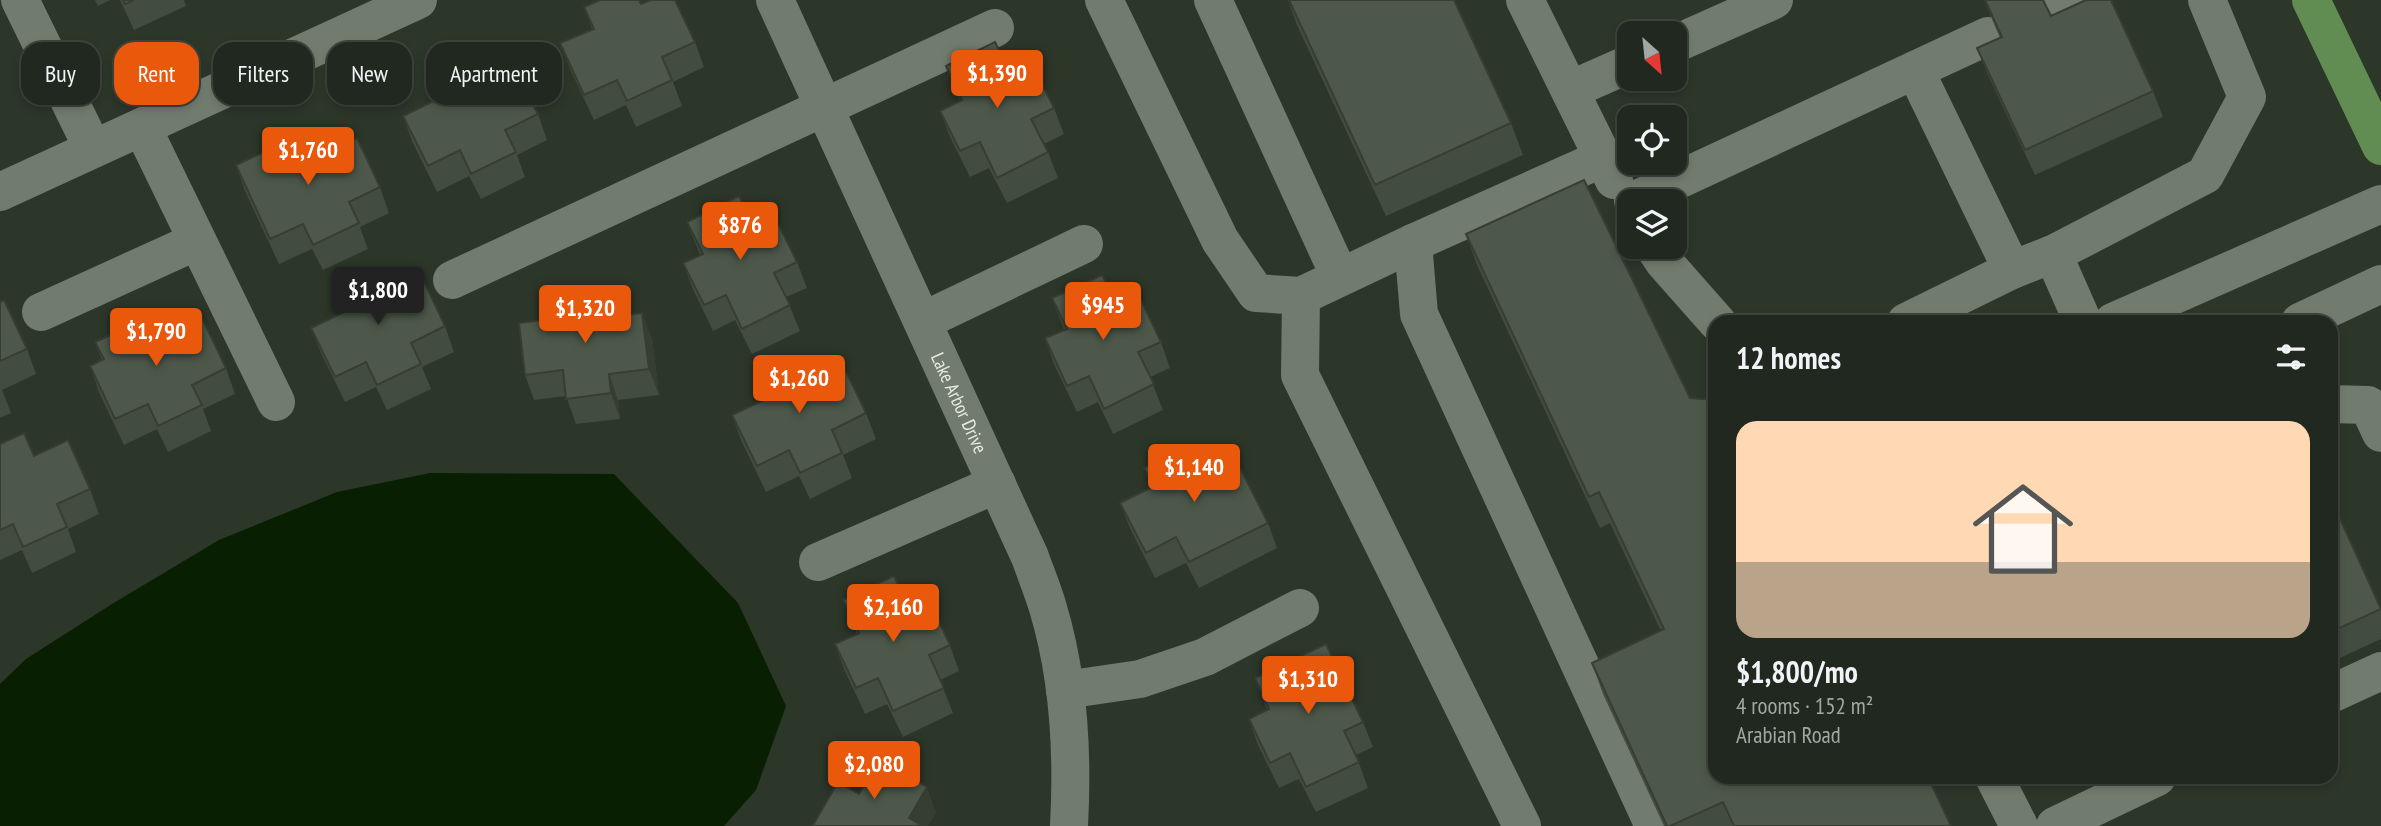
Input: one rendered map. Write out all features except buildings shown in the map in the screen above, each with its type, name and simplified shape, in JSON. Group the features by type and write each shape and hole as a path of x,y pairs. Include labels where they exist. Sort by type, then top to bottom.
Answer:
{"main road":[{"path":"2311,0 2381,146"}],"street":[{"path":"20,0 93,149"},
{"path":"0,192 418,0"},
{"name":"Lake Arbor Drive","path":"775,0 1030,557 1049,609 1065,690 1069,731 1069,826"},
{"path":"1104,0 1220,240 1255,293 1301,296 1603,158"},
{"path":"1525,0 1621,189"},
{"path":"1687,39 1774,0"},
{"path":"1920,315 2012,270 2053,254 2205,175 2246,97 2207,0"},
{"path":"1215,1 1339,277"},
{"path":"452,280 995,28"},
{"path":"1661,189 1988,36"},
{"path":"1570,90 1617,69"},
{"path":"1915,70 2012,270"},
{"path":"142,127 276,402"},
{"path":"2129,315 2381,204"},
{"path":"41,312 197,241"},
{"path":"1413,243 1419,314 1654,826"},
{"path":"923,321 1084,244"},
{"path":"2053,254 2080,315"},
{"path":"1662,259 1711,315"},
{"path":"2315,315 2381,284"},
{"path":"1301,296 1300,375 1522,826"},
{"path":"818,562 997,484"},
{"path":"1065,690 1140,679 1205,657 1300,608"},
{"path":"2338,691 2381,671"},
{"path":"1998,784 2019,826"},
{"path":"2055,826 2142,784"}],"shaded area":[{"path":"430,473 614,474 738,603 786,706 756,790 724,826 0,826 0,684 26,659 219,540 337,492"}]}
